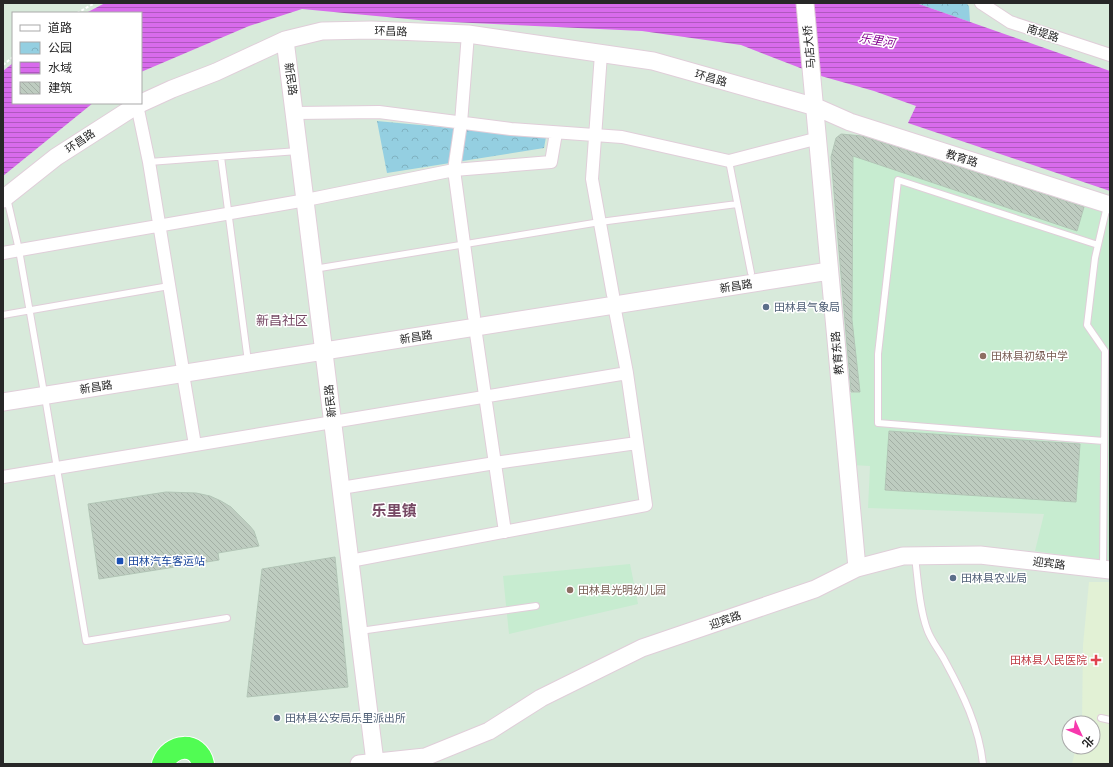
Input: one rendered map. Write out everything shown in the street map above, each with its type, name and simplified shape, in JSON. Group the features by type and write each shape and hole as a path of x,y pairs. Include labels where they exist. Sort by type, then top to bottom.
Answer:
{"highway":[{"path":"163,764 169,753 181,748 193,751 198,755 202,764"}],"street":[{"name":"马店大桥","path":"805,3 814,99"},
{"name":"南堤路","path":"981,3 1010,22 1110,55"},
{"name":"环昌路","path":"142,103 216,72 285,40 322,31 371,30 468,34 653,61 814,99"},
{"path":"468,34 461,123 454,170 505,532"},
{"name":"新民路","path":"285,40 300,150 350,561 358,632 367,763"},
{"path":"350,561 646,505 627,373 592,179 600,54"},
{"name":"教育东路","path":"814,99 819,138 828,266 857,568"},
{"name":"教育路","path":"814,99 865,127 1109,204"},
{"name":"环昌路","path":"5,197 56,157 137,105"},
{"path":"137,105 149,162 195,445"},
{"path":"295,113 379,112 511,129 622,137 729,161 819,138"},
{"path":"3,253 306,200 454,170 551,162 556,132"},
{"name":"新昌路","path":"613,300 751,273 828,266"},
{"name":"新昌路","path":"3,402 44,391 828,266"},
{"name":"新昌路","path":"183,369 247,354 324,346"},
{"path":"3,477 627,373"},
{"name":"新昌路","path":"3,393 44,391"},
{"path":"341,488 495,463 637,443"},
{"name":"迎宾路","path":"367,763 425,757 489,731 541,698 642,648 815,590 857,568 903,556 980,554 1107,570"}],"lane":[{"path":"149,162 300,150"},
{"path":"221,157 247,354"},
{"path":"729,161 751,273"},
{"path":"1098,246 898,180 878,354 878,423 1104,441"},
{"path":"5,197 19,250 30,310 58,468 86,641 227,618"},
{"path":"314,268 600,222 737,204"},
{"path":"1107,570 1104,441 1105,351 1088,326 1095,258 1109,204"},
{"path":"3,315 169,286"},
{"path":"915,555 927,631 945,661 975,724 981,746 983,764"},
{"path":"358,632 536,606"},
{"path":"1101,718 1110,720"}],"path":[{"path":"79,12 95,3"},
{"path":"3,65 12,58"}],"shaded area":[{"name":"田林县初级中学","path":"853,156 1077,231 1084,204 1110,214 1110,562 1035,551 1044,514 868,508 870,466 851,465 848,393 860,392 852,320"},
{"name":"田林县光明幼儿园","path":"630,564 638,604 509,634 503,576"},
{"name":"田林县人民医院","path":"1089,582 1110,582 1110,764 1072,764 1074,755 1101,755 1101,715 1082,715 1083,645"}],"green space":[{"path":"916,3 966,3 969,6 970,22"},
{"path":"377,121 546,137 544,148 387,173"}],"water":[{"name":"乐里河","path":"105,3 916,3 1110,71 1110,191 908,123 916,106 874,91 821,76 741,45 642,31 429,21 302,9 249,26 142,72 142,12 88,12"},
{"path":"12,64 12,104 92,104 3,176 3,71"}],"building":[{"path":"841,134 862,136 1084,207 1077,231 853,156 852,320 860,392 851,392 831,157 836,138"},
{"path":"889,431 1080,444 1076,502 885,490"},
{"path":"166,492 196,493 210,496 221,501 231,507 249,525 254,531 259,546 218,553 219,560 99,579 88,504"},
{"path":"335,557 348,687 247,697 262,569"}],"place":[{"name":"田林县气象局","path":"766,307"},
{"name":"田林县初级中学","path":"983,356"},
{"name":"田林汽车客运站","path":"120,561"},
{"name":"田林县农业局","path":"953,578"},
{"name":"田林县光明幼儿园","path":"570,590"},
{"name":"田林县人民医院","path":"1096,660"},
{"name":"田林县公安局乐里派出所","path":"277,718"}],"district":[{"name":"新昌社区","path":"282,320"},
{"name":"乐里镇","path":"394,510"}]}
